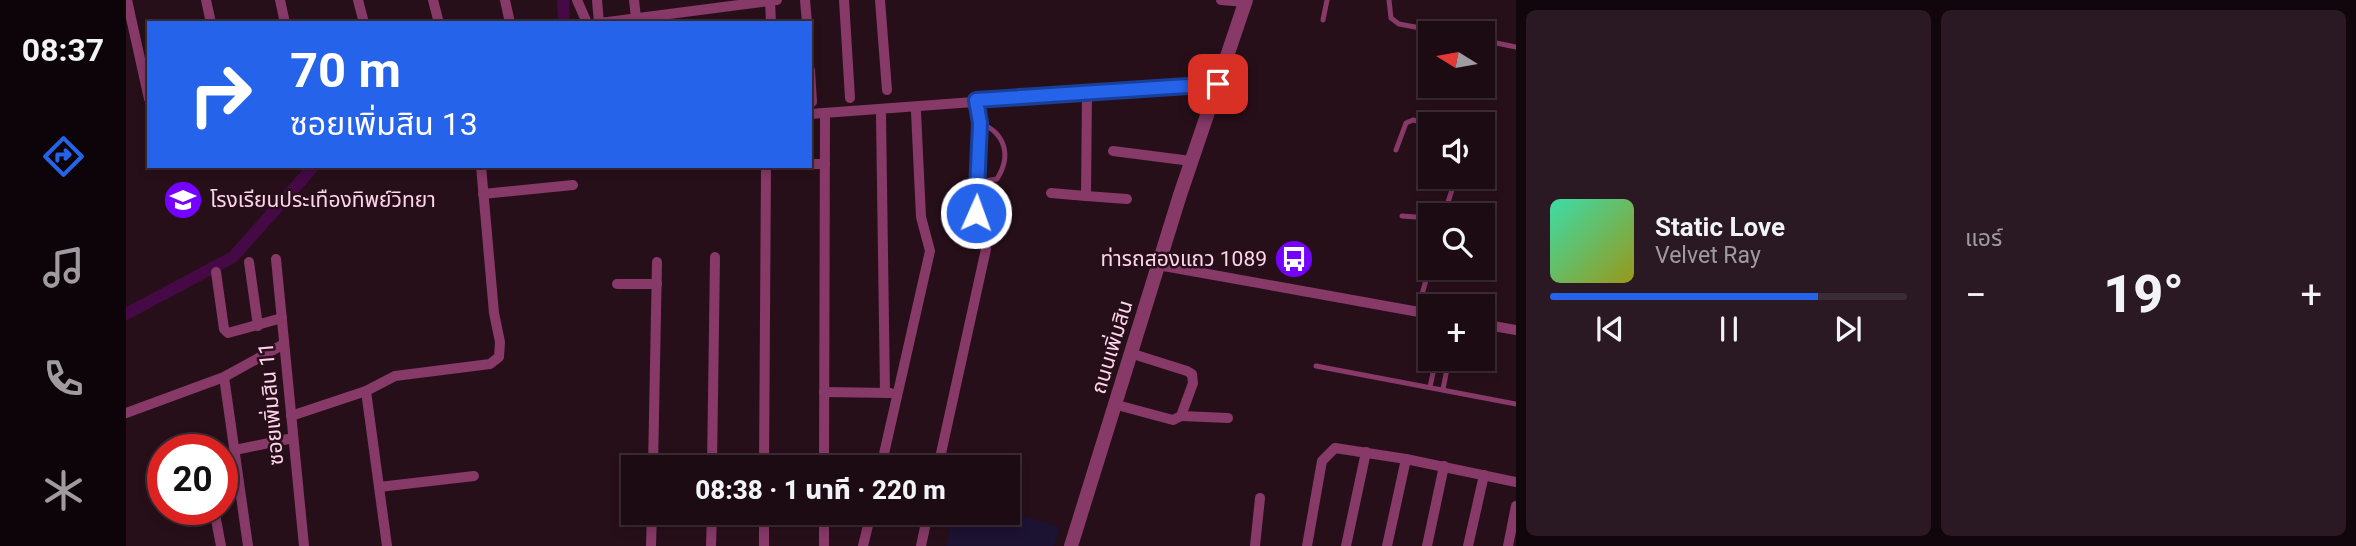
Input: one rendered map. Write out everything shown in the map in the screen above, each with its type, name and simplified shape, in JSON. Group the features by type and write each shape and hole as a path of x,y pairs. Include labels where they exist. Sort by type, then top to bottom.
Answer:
{"street":[{"path":"127,0 147,90"},
{"path":"206,0 211,21"},
{"path":"280,0 285,21"},
{"path":"358,0 363,21"},
{"path":"433,0 438,21"},
{"path":"505,0 510,21"},
{"path":"577,0 586,21"},
{"path":"597,0 600,21"},
{"path":"634,0 636,18"},
{"path":"672,0 674,13"},
{"path":"614,21 674,13 710,4 777,0"},
{"path":"806,0 807,21"},
{"path":"844,0 850,98"},
{"path":"880,0 887,90"},
{"path":"1221,0 1246,1"},
{"path":"770,1 771,21"},
{"name":"ถนนเพิ่มสิน","path":"1070,546 1117,405 1191,161 1246,1"},
{"path":"812,114 1218,84"},
{"path":"1086,196 1087,92"},
{"path":"884,455 930,251 921,217 916,113"},
{"path":"881,115 885,393"},
{"path":"824,455 825,119"},
{"path":"1113,151 1191,161"},
{"path":"812,164 825,164"},
{"path":"291,416 366,391 395,376 490,364 499,357 500,342 494,313 481,168"},
{"path":"764,455 766,168"},
{"path":"483,194 573,185"},
{"path":"1051,193 1127,199"},
{"path":"941,455 986,249"},
{"path":"712,455 715,257"},
{"name":"ซอยเพิ่มสิน 11","path":"276,259 304,546"},
{"path":"249,262 258,326"},
{"path":"653,455 657,262"},
{"path":"1158,265 1417,312"},
{"path":"216,272 224,329 235,333 282,318"},
{"path":"617,284 657,284"},
{"path":"1495,326 1516,330"},
{"path":"126,413 224,377 284,344"},
{"path":"1133,354 1192,374 1194,383 1181,416"},
{"path":"224,377 233,434"},
{"path":"366,391 387,546"},
{"path":"824,392 898,393"},
{"path":"1117,405 1164,419 1181,416 1228,418"},
{"path":"238,449 293,438"},
{"path":"1307,546 1325,455 1335,448 1406,458 1516,482"},
{"path":"1346,546 1366,452"},
{"path":"1387,546 1406,458"},
{"path":"1427,546 1444,466"},
{"path":"238,472 248,546"},
{"path":"1468,546 1484,475"},
{"path":"379,487 474,476"},
{"path":"1255,546 1260,498"},
{"path":"1508,546 1516,506"},
{"path":"217,525 221,546"},
{"path":"651,546 652,525"},
{"path":"711,546 712,525"},
{"path":"764,525 764,546"},
{"path":"824,525 824,546"},
{"path":"863,546 868,525"},
{"path":"921,546 925,525"}],"lane":[{"path":"1323,20 1327,0"},
{"path":"1389,0 1391,18 1399,24 1418,28"},
{"path":"1495,43 1516,47"},
{"path":"976,100 980,123 976,213"},
{"path":"1396,150 1406,123 1418,121"},
{"path":"977,182 997,179 1005,160 1005,146 1001,136 994,128 980,123"},
{"path":"1402,216 1418,217"},
{"path":"1417,312 1426,280"},
{"path":"1316,366 1516,404"},
{"path":"1430,387 1433,371"},
{"path":"1443,389 1447,371"}],"shaded area":[{"path":"1020,515 1060,527 1054,546 946,546 951,525 1020,525"}],"waterway":[{"path":"563,0 564,21"},
{"path":"126,314 233,257 312,168"}],"place":[{"name":"โรงเรียนประเทืองทิพย์วิทยา","path":"183,200"},
{"name":"ท่ารถสองแถว 1089","path":"1294,259"}],"route":[{"path":"976,213 980,123 976,100 1218,84"}]}
